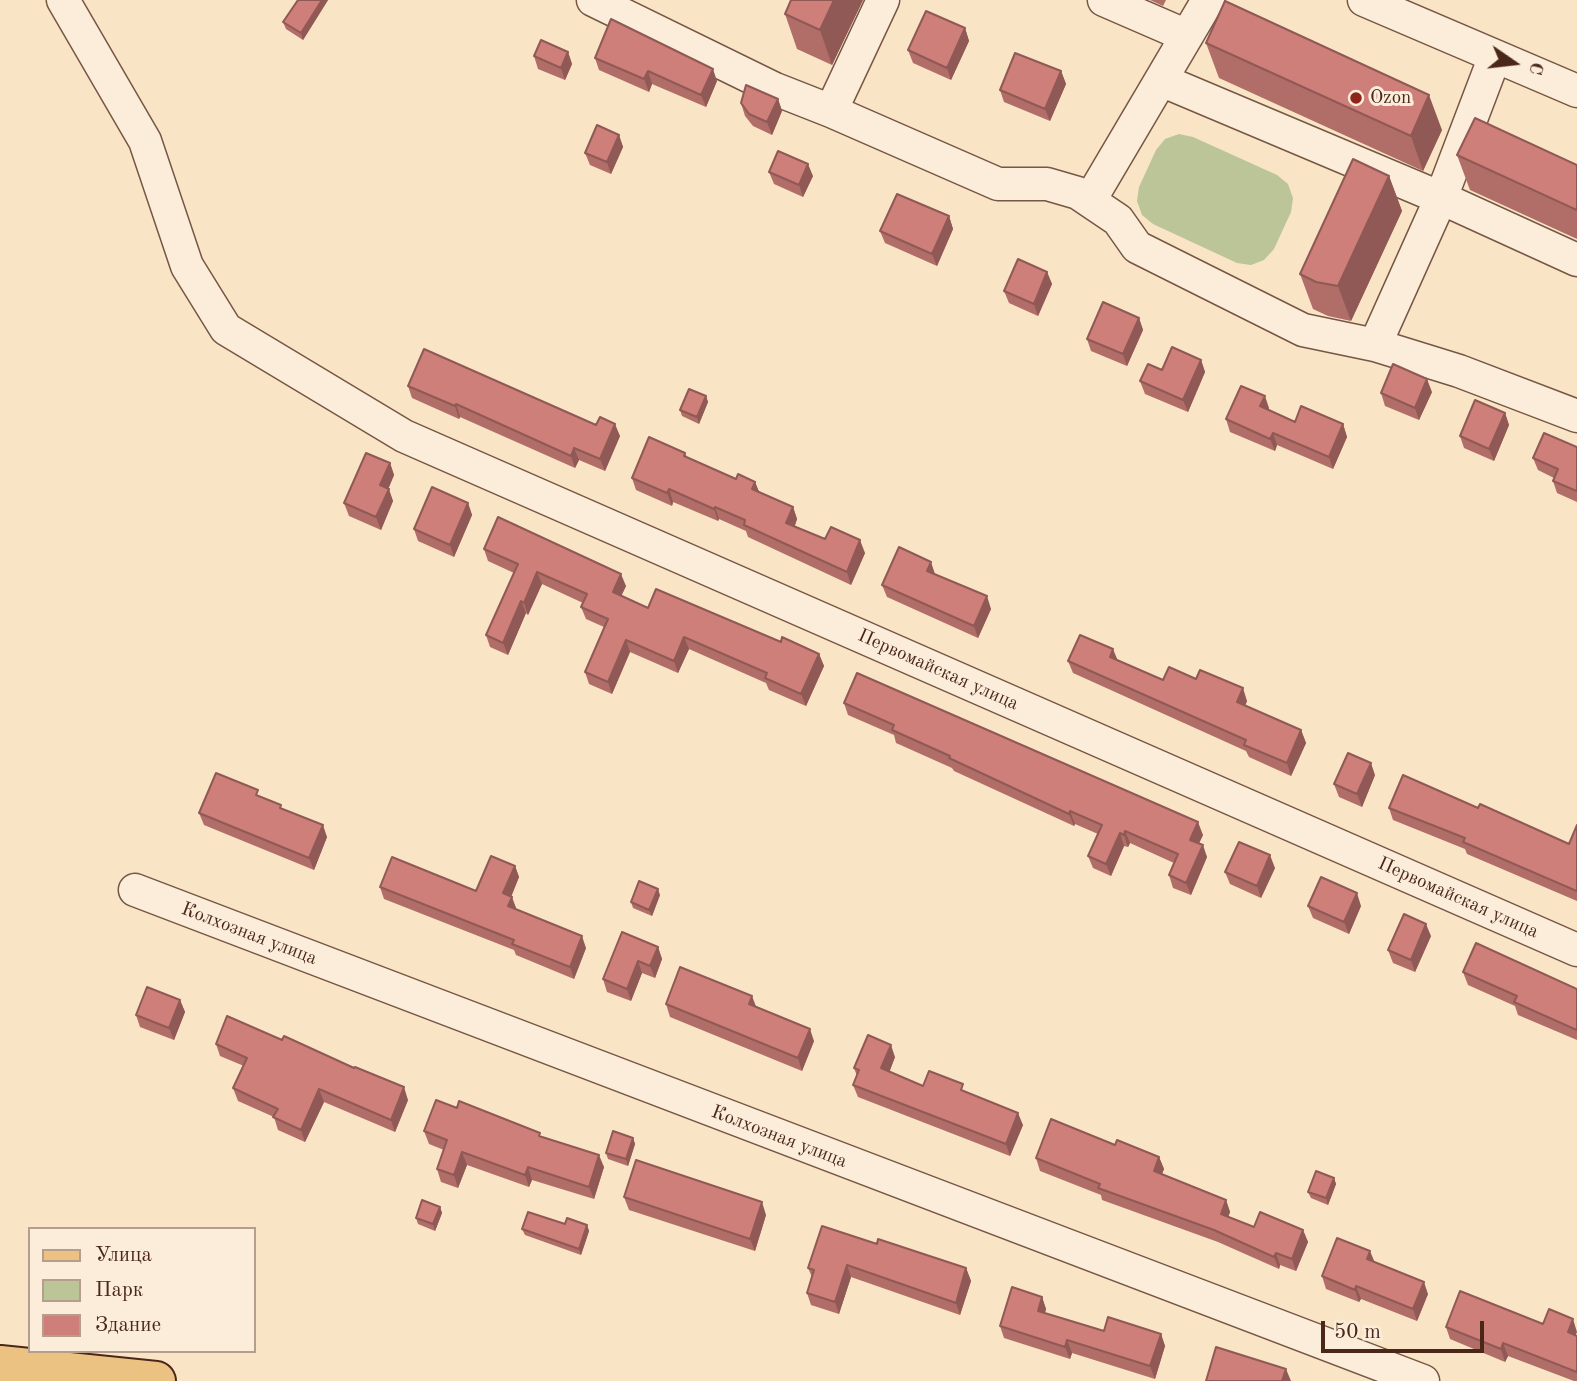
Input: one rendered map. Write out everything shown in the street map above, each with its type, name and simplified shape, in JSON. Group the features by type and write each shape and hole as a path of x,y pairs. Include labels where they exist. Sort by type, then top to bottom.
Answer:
{"main road":[{"path":"0,1365 156,1381"}],"street":[{"name":"Первомайская улица","path":"63,0 145,141 187,266 226,329 404,436 1577,950"},
{"path":"593,0 775,89 998,184 1047,184 1078,193 1118,220 1137,247 1303,330 1375,345 1459,371 1577,416"},
{"path":"831,111 883,0"},
{"path":"1104,0 1186,36"},
{"path":"1090,200 1208,0"},
{"path":"1364,0 1577,91"},
{"path":"1375,345 1441,198 1495,56"},
{"path":"1161,80 1441,198 1577,260"},
{"name":"Колхозная улица","path":"135,890 1423,1381"}],"green space":[{"path":"1179,134 1193,137 1277,175 1288,184 1293,198 1291,212 1274,249 1264,260 1251,265 1237,263 1153,224 1142,215 1137,201 1139,187 1156,150 1165,139"}],"building":[{"path":"298,0 322,0 301,33 283,22"},
{"path":"791,0 834,0 820,30 785,14"},
{"path":"1225,1 1429,95 1411,136 1206,43"},
{"path":"926,11 965,28 947,68 908,50"},
{"path":"611,19 713,69 701,95 648,71 644,79 595,58"},
{"path":"541,40 568,52 561,68 534,56"},
{"path":"1015,53 1061,71 1045,109 1000,90"},
{"path":"746,85 778,99 767,122 749,114 741,103"},
{"path":"1475,118 1577,165 1577,210 1457,155"},
{"path":"597,125 619,135 607,162 585,153"},
{"path":"778,151 808,164 799,185 769,172"},
{"path":"1353,159 1389,176 1338,286 1316,282 1300,274"},
{"path":"897,194 949,216 932,254 880,231"},
{"path":"1018,259 1047,272 1034,304 1004,291"},
{"path":"1103,302 1139,318 1123,354 1087,339"},
{"path":"1172,347 1201,360 1183,400 1140,381 1148,364 1162,370"},
{"path":"424,349 596,425 600,417 615,424 600,459 574,448 571,456 456,404 455,406 408,386"},
{"path":"1393,364 1427,379 1415,408 1381,393"},
{"path":"1241,386 1265,396 1260,406 1295,422 1301,406 1343,424 1329,457 1273,433 1270,439 1226,419"},
{"path":"689,389 706,396 697,417 680,410"},
{"path":"1475,400 1505,413 1489,449 1460,436"},
{"path":"1544,433 1577,447 1577,491 1553,481 1558,469 1533,458"},
{"path":"649,437 736,479 738,474 755,482 752,489 793,507 786,523 825,539 831,527 860,540 847,572 744,525 745,520 669,489 667,493 632,478"},
{"path":"366,453 390,463 380,485 389,489 376,517 344,503"},
{"path":"432,487 468,503 450,545 414,529"},
{"path":"498,517 621,574 613,592 648,608 656,589 781,642 782,637 819,654 801,694 765,678 767,673 684,637 674,661 626,640 608,682 585,672 608,619 581,607 587,594 537,572 503,643 486,635 518,564 484,549"},
{"path":"899,547 931,562 927,571 987,596 974,626 882,585"},
{"path":"1080,635 1113,649 1110,657 1163,680 1169,667 1196,679 1200,670 1243,688 1237,702 1301,730 1287,763 1244,745 1246,740 1068,661"},
{"path":"857,673 1198,822 1190,840 1203,845 1186,883 1169,875 1178,854 1125,831 1124,835 1120,833 1106,864 1088,856 1102,825 1070,811 1069,814 949,758 950,756 892,730 894,725 844,703"},
{"path":"1348,753 1371,763 1357,794 1334,784"},
{"path":"216,773 258,790 256,795 281,805 280,808 323,825 309,858 199,813"},
{"path":"1403,775 1478,808 1480,804 1569,844 1577,825 1577,891 1463,842 1465,838 1389,808"},
{"path":"1239,842 1270,855 1257,886 1225,872"},
{"path":"491,856 515,866 503,893 512,897 508,906 582,936 570,967 512,944 514,940 380,887 392,857 476,891"},
{"path":"1321,877 1357,893 1344,922 1308,906"},
{"path":"639,881 658,889 649,910 631,902"},
{"path":"1404,914 1426,924 1411,960 1388,950"},
{"path":"622,932 658,947 650,966 638,961 627,989 603,979"},
{"path":"1476,943 1577,989 1577,1030 1514,1002 1517,996 1463,972"},
{"path":"680,967 752,996 749,1004 810,1029 798,1058 666,1004"},
{"path":"147,987 180,1000 169,1028 136,1015"},
{"path":"227,1016 282,1040 284,1036 404,1087 391,1120 319,1089 301,1130 273,1117 278,1109 233,1088 247,1058 216,1044"},
{"path":"868,1035 891,1045 881,1068 923,1086 929,1071 963,1084 961,1090 1018,1113 1006,1144 853,1085 859,1070 854,1068"},
{"path":"436,1100 457,1108 459,1101 540,1133 539,1136 599,1155 589,1187 528,1167 525,1175 462,1152 454,1175 437,1169 447,1140 424,1131"},
{"path":"1051,1119 1115,1145 1117,1140 1159,1157 1154,1171 1226,1200 1221,1214 1254,1227 1260,1212 1303,1230 1292,1259 1276,1253 1274,1257 1214,1230 1098,1188 1100,1184 1036,1158"},
{"path":"613,1131 633,1138 626,1159 606,1153"},
{"path":"636,1160 762,1202 750,1239 624,1197"},
{"path":"1316,1171 1334,1178 1326,1198 1308,1192"},
{"path":"422,1200 440,1207 433,1224 416,1218"},
{"path":"528,1212 565,1224 567,1218 587,1225 579,1249 522,1229"},
{"path":"822,1226 877,1244 878,1239 966,1268 956,1303 847,1265 835,1302 807,1293 814,1270 808,1268"},
{"path":"1337,1238 1370,1251 1367,1259 1424,1282 1413,1309 1356,1286 1355,1290 1322,1276"},
{"path":"1012,1287 1042,1297 1038,1311 1104,1331 1108,1317 1161,1334 1150,1366 1067,1340 1065,1347 1000,1326"},
{"path":"1460,1291 1543,1324 1549,1309 1573,1319 1568,1332 1577,1336 1577,1372 1503,1343 1501,1349 1446,1327"},
{"path":"1216,1347 1286,1369 1282,1381 1206,1381"}],"place":[{"name":"Ozon","path":"1356,98"}]}
